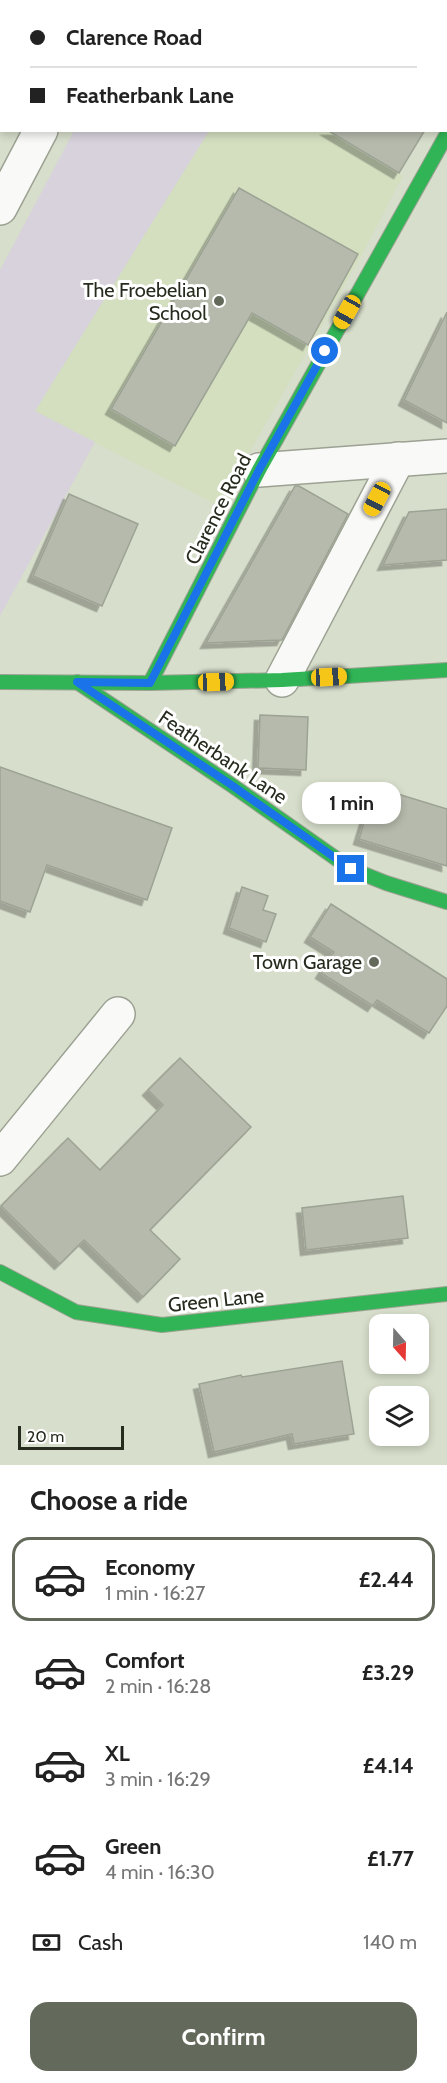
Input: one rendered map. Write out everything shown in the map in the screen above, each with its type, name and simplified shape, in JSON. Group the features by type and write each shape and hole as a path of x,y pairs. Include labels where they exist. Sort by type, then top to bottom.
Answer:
{"street":[{"path":"4,190 40,132"},
{"name":"Clarence Road","path":"150,683 259,470 447,134"},
{"path":"259,470 447,456"},
{"path":"282,680 398,459"},
{"path":"0,682 150,683 282,680 447,670"},
{"name":"Featherbank Lane","path":"77,682 230,784 351,869 447,903"},
{"path":"0,1159 118,1014"},
{"name":"Green Lane","path":"0,1272 76,1312 162,1325 447,1294"}],"shaded area":[{"path":"73,132 208,132 35,411 95,442 0,616 0,270"},
{"name":"The Froebelian School","path":"208,132 329,132 403,176 361,256 219,506 34,411"}],"building":[{"path":"330,132 424,132 399,173"},
{"path":"239,188 358,254 308,345 252,313 175,446 111,409"},
{"path":"447,312 447,423 404,400"},
{"path":"295,486 299,486 348,514 282,640 206,643"},
{"path":"69,494 138,524 102,606 33,576"},
{"path":"447,509 447,560 383,565 409,512"},
{"path":"260,715 308,717 306,770 258,768"},
{"path":"0,767 172,828 147,900 47,865 30,912 0,901"},
{"path":"375,787 447,809 447,866 359,839"},
{"path":"242,887 268,896 263,910 276,914 266,942 229,928"},
{"name":"Town Garage","path":"331,904 447,979 447,1006 429,1033 377,1000 373,1006 321,973 334,952 310,937"},
{"path":"180,1058 251,1127 150,1230 180,1259 143,1297 84,1240 60,1264 1,1206 68,1138 100,1170 163,1105 148,1090"},
{"path":"403,1196 408,1238 306,1250 302,1208"},
{"path":"342,1361 354,1434 294,1444 292,1434 214,1452 199,1384 241,1375 242,1377"}],"traffic: fast":[{"path":"150,683 259,470 447,134"},
{"path":"0,682 150,683 282,680 447,670"},
{"path":"77,682 230,784 351,869 386,883 447,902"},
{"path":"0,1272 76,1312 162,1325 447,1294"}],"place":[{"name":"The Froebelian School","path":"219,301"},
{"name":"Town Garage","path":"374,962"}],"route":[{"path":"325,351 259,470 150,683 77,682 230,784 351,869"}]}
